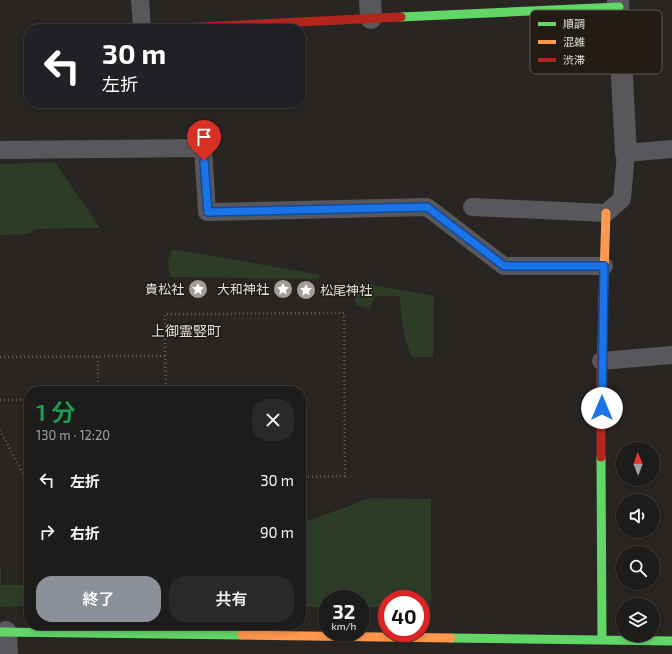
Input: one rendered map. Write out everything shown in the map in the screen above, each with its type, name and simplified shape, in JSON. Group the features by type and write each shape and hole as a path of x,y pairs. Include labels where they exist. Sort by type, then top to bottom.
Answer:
{"street":[{"path":"213,24 370,9 618,4"},
{"path":"622,74 626,153"},
{"path":"602,640 601,361 606,213"},
{"path":"7,654 3,632 602,640 654,647 672,641"}],"lane":[{"path":"140,0 142,24"},
{"path":"0,150 203,148 208,212 427,207 504,266 604,266"},
{"path":"472,207 606,213 622,198 626,153 672,150"},
{"path":"601,361 672,356"}],"path":[{"path":"166,386 165,314 344,313 345,476 306,477"},
{"path":"0,357 165,356"},
{"path":"98,357 98,386"},
{"path":"0,400 24,400"},
{"path":"0,430 24,476"}],"green space":[{"path":"55,162 100,228 35,229 29,234 0,235 0,164"},
{"path":"172,249 321,275 317,279 170,277 168,261"},
{"path":"357,282 434,296 433,357 412,357 406,343 400,296 375,296 370,308 356,305 353,285"},
{"path":"370,498 431,499 431,607 430,590 378,590 378,607 370,607 370,590 318,590 318,607 306,607 306,522"},
{"path":"1,568 1,585 24,585 24,606 0,607"}],"traffic: fast":[{"path":"554,10 619,7"},
{"path":"401,17 530,11"},
{"path":"601,457 602,640"},
{"path":"0,632 242,635"},
{"path":"451,638 672,641"}],"traffic: slow":[{"path":"603,306 606,213"},
{"path":"242,635 451,638"}],"traffic: jam":[{"path":"261,24 401,17"},
{"path":"601,457 601,361 603,306"}],"place":[{"name":"貴松社","path":"198,289"},
{"name":"大和神社","path":"283,289"},
{"name":"松尾神社","path":"306,290"}],"district":[{"name":"上御霊竪町","path":"186,331"}],"route":[{"path":"204,161 208,212 427,207 504,266 604,266 601,361 602,408"}]}
